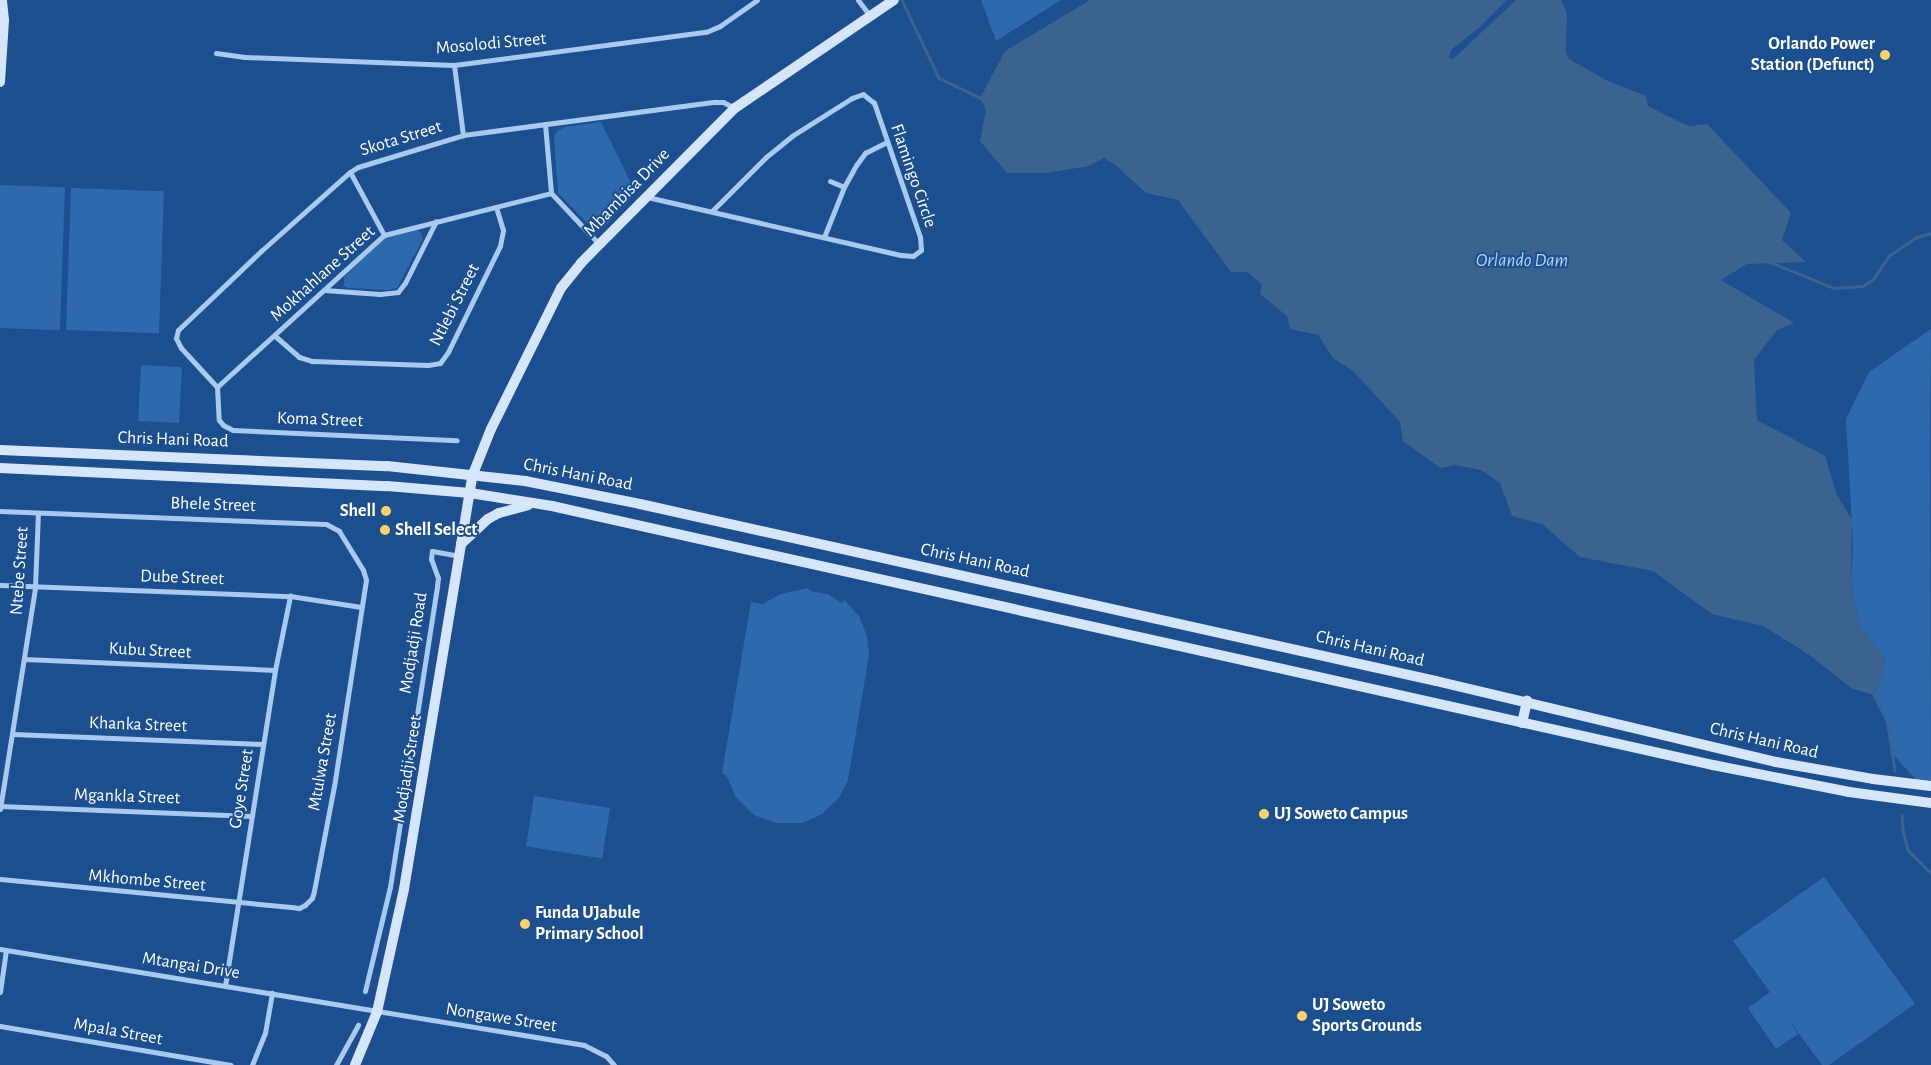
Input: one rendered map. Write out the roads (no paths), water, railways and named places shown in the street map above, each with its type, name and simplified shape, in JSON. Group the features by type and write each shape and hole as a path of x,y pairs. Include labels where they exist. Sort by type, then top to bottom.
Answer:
{"main road":[{"path":"0,82 3,38 2,0"},
{"name":"Mbambisa Drive","path":"474,474 491,429 568,278 735,108 892,1"},
{"name":"Chris Hani Road","path":"0,450 330,462 474,474 525,481 613,498 1526,701 1786,764 1873,779 1931,786"},
{"name":"Chris Hani Road","path":"0,468 349,483 470,493 536,504 1788,781 1931,803"},
{"name":"Modjadji Street","path":"355,1065 377,1012 404,889 474,474"},
{"path":"462,544 479,526 499,513 536,504"},
{"path":"1522,723 1526,701"}],"street":[{"name":"Mosolodi Street","path":"216,53 245,57 454,64 706,32 720,26 757,0"},
{"path":"858,0 870,16"},
{"path":"454,64 463,135"},
{"name":"Flamingo Circle","path":"646,197 908,256 919,253 920,237 874,102 866,95 858,94 792,136 766,158 712,211"},
{"name":"Skota Street","path":"217,387 181,348 176,338 178,330 261,251 350,172 370,162 463,135 714,102 723,102 735,108"},
{"path":"545,124 551,192 600,245"},
{"path":"824,237 844,187 862,156 887,142"},
{"path":"350,172 384,235"},
{"path":"830,181 844,187"},
{"name":"Mokhahlane Street","path":"217,387 384,235 551,192"},
{"name":"Ntlebi Street","path":"275,336 299,357 312,362 428,366 440,363 448,352 500,246 503,230 496,207"},
{"path":"324,290 389,294 398,292 405,283 436,221"},
{"name":"Koma Street","path":"217,387 220,420 223,425 232,430 457,440"},
{"name":"Bhele Street","path":"0,511 330,524 339,530 365,576 366,584 362,607"},
{"name":"Ntebe Street","path":"0,808 36,587 38,513"},
{"name":"Modjadji Road","path":"365,991 390,887 437,586 438,578 431,559 432,551 459,556"},
{"name":"Dube Street","path":"0,585 290,596 362,607"},
{"name":"Goye Street","path":"225,986 275,670 290,596"},
{"name":"Mtulwa Street","path":"291,908 305,905 312,898 314,891 334,786 362,607"},
{"name":"Kubu Street","path":"24,659 275,670"},
{"name":"Khanka Street","path":"13,734 263,744"},
{"name":"Mgankla Street","path":"0,808 252,816"},
{"name":"Mkhombe Street","path":"0,879 291,908"},
{"path":"390,887 404,889"},
{"path":"0,992 3,949"},
{"name":"Mtangai Drive","path":"3,949 377,1012"},
{"path":"252,1065 266,1033 272,993"},
{"name":"Nongawe Street","path":"377,1012 584,1045 606,1056 614,1065"},
{"path":"336,1065 358,1024"},
{"name":"Mpala Street","path":"0,1026 231,1065"}],"water":[{"name":"Orlando Dam","path":"1090,0 1507,0 1480,27 1451,50 1449,58 1453,59 1516,0 1561,0 1567,13 1566,52 1569,59 1608,81 1646,96 1648,106 1665,115 1689,126 1707,124 1791,213 1782,240 1806,262 1747,264 1721,280 1794,323 1777,330 1754,360 1757,420 1825,456 1837,495 1852,520 1851,584 1859,626 1884,657 1882,677 1874,695 1851,688 1808,654 1763,626 1712,614 1653,571 1580,557 1542,524 1512,516 1500,483 1481,470 1455,465 1440,468 1403,441 1400,422 1353,371 1333,358 1318,335 1290,329 1287,316 1260,294 1262,285 1248,272 1231,272 1178,200 1146,193 1114,164 1104,158 1089,166 1047,173 1007,173 980,141 986,110 980,98 1005,51"}],"waterway":[{"path":"902,0 939,78 981,98"},
{"path":"1770,262 1834,288 1863,286 1873,279 1890,255 1917,237 1931,233"},
{"path":"1874,695 1887,720 1895,770"},
{"path":"1902,815 1903,830 1908,850 1931,873"}],"place":[{"name":"Orlando Power Station (Defunct)","path":"1885,55"},
{"name":"Shell","path":"386,511"},
{"name":"Shell Select","path":"385,530"},
{"name":"UJ Soweto Campus","path":"1264,814"},
{"name":"Funda UJabule Primary School","path":"525,924"},
{"name":"UJ Soweto Sports Grounds","path":"1302,1016"}]}
